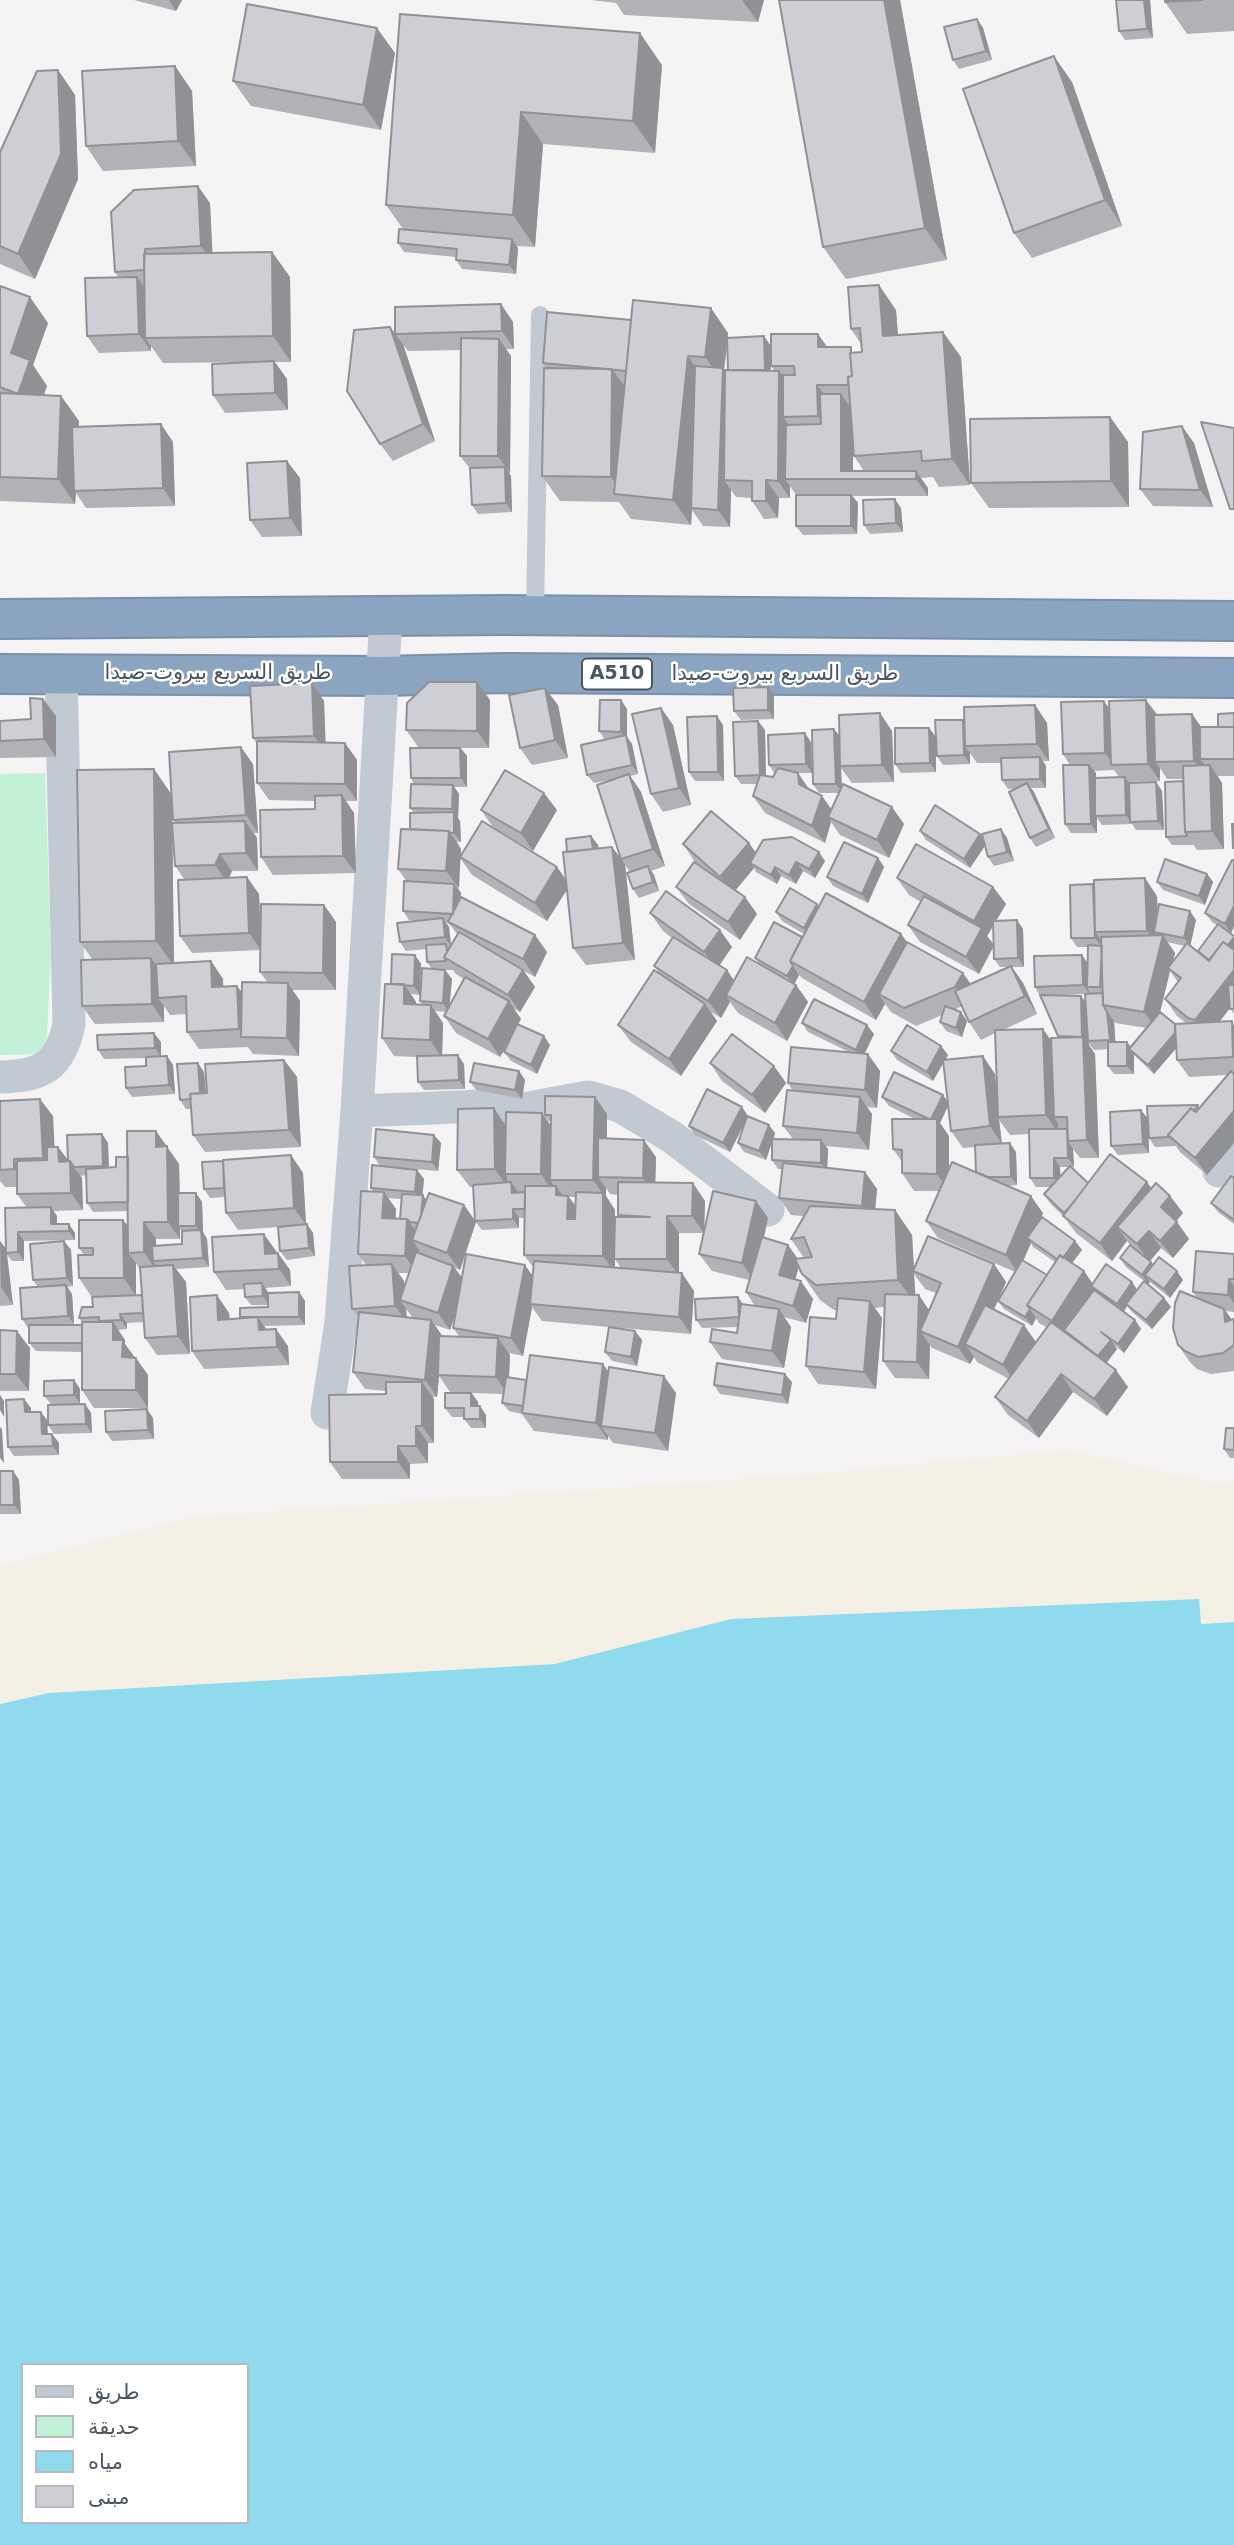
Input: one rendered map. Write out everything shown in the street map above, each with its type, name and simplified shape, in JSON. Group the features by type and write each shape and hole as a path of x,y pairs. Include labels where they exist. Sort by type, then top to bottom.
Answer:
{"highway":[{"path":"0,619 535,615 1234,621"},
{"name":"طريق السريع بيروت-صيدا","path":"0,674 382,676 505,673 1234,678"}],"street":[{"path":"327,1413 341,1322 357,1111 386,616"},
{"path":"0,1077 17,1077 50,1065 64,1046 69,1024 61,673"},
{"path":"357,1111 483,1106 523,1109 588,1097 620,1106 672,1137 768,1210"}],"lane":[{"path":"535,615 540,315"}],"green space":[{"path":"45,773 51,957 46,1054 0,1055 0,774"}],"sand":[{"path":"1067,1450 1212,1482 1234,1483 1234,1622 1201,1624 1198,1599 731,1619 555,1664 49,1693 0,1704 0,1566 193,1517 802,1475"}],"water":[{"path":"1199,1599 1201,1624 1234,1622 1234,2545 0,2545 0,1704 49,1693 555,1664 731,1619"}],"building":[{"path":"779,0 884,0 925,228 823,247"},
{"path":"1116,0 1144,0 1147,29 1119,31"},
{"path":"1165,0 1202,0 1165,2"},
{"path":"247,4 377,28 363,105 233,81"},
{"path":"400,14 640,33 633,121 521,112 513,215 386,205"},
{"path":"977,19 986,51 953,60 944,27"},
{"path":"1054,56 1105,200 1014,233 963,89"},
{"path":"175,66 178,141 86,146 82,71"},
{"path":"58,70 61,154 18,254 0,246 0,152 37,71"},
{"path":"198,186 201,246 145,249 144,270 115,272 111,212 134,190"},
{"path":"399,229 512,239 509,265 456,260 457,249 398,243"},
{"path":"272,252 273,336 145,338 144,254"},
{"path":"137,277 139,334 87,336 85,278"},
{"path":"879,285 883,336 943,332 952,459 922,461 921,451 854,456 848,377 852,376 850,353 862,352 860,328 851,329 848,287"},
{"path":"0,286 30,297 11,353 30,360 18,394 0,387"},
{"path":"633,300 711,308 705,357 688,356 673,500 614,494"},
{"path":"501,304 502,331 395,334 395,307"},
{"path":"547,312 631,320 626,371 543,363"},
{"path":"390,327 423,424 380,444 347,391 354,330"},
{"path":"771,334 818,334 818,347 851,347 852,376 848,377 848,385 817,385 818,416 783,417 783,375 795,375 794,366 771,366"},
{"path":"764,336 765,370 728,370 727,338"},
{"path":"461,338 499,339 498,456 460,456"},
{"path":"274,361 275,393 213,395 212,364"},
{"path":"695,366 723,368 718,510 691,508"},
{"path":"544,368 612,369 611,477 542,476"},
{"path":"725,370 779,371 778,481 766,480 766,501 752,501 752,481 724,480"},
{"path":"0,393 61,396 58,479 0,477"},
{"path":"820,394 841,394 841,471 916,471 916,479 785,479 786,425 821,424"},
{"path":"1110,417 1111,481 971,483 970,419"},
{"path":"1201,422 1234,428 1234,509 1230,509"},
{"path":"161,424 163,488 74,491 72,427"},
{"path":"1182,426 1200,490 1140,489 1143,432"},
{"path":"287,461 290,518 250,520 247,463"},
{"path":"505,467 506,503 472,505 470,468"},
{"path":"796,495 851,495 851,526 796,526"},
{"path":"895,499 896,523 864,525 863,500"},
{"path":"429,682 477,682 477,731 406,730 407,703"},
{"path":"312,683 314,736 253,738 250,686"},
{"path":"768,687 768,710 734,711 733,688"},
{"path":"545,688 555,740 520,748 509,695"},
{"path":"30,698 43,699 44,739 0,741 0,721 31,719"},
{"path":"600,700 621,700 621,732 599,731"},
{"path":"1146,700 1148,764 1111,765 1109,701"},
{"path":"1104,701 1105,753 1063,754 1061,702"},
{"path":"1035,705 1037,744 965,746 964,707"},
{"path":"661,708 679,788 651,794 632,714"},
{"path":"880,713 882,765 840,766 839,715"},
{"path":"1234,713 1234,727 1218,727 1218,714"},
{"path":"1192,714 1194,761 1155,762 1154,715"},
{"path":"717,716 718,772 689,772 687,717"},
{"path":"935,720 963,720 964,755 937,756"},
{"path":"758,721 760,775 735,776 733,722"},
{"path":"1200,727 1234,727 1234,759 1200,759"},
{"path":"895,728 929,728 930,763 895,764"},
{"path":"834,729 836,784 813,784 812,730"},
{"path":"805,733 806,764 769,765 768,735"},
{"path":"626,735 632,765 587,775 581,745"},
{"path":"257,741 345,743 345,784 257,783"},
{"path":"241,747 246,815 173,820 169,752"},
{"path":"410,748 460,748 461,778 411,778"},
{"path":"1040,757 1040,779 1002,780 1001,758"},
{"path":"1063,765 1089,765 1091,824 1065,824"},
{"path":"1210,765 1212,831 1185,832 1183,766"},
{"path":"778,768 798,773 799,784 822,796 812,826 753,796 760,775 773,777"},
{"path":"154,769 156,941 80,942 77,770"},
{"path":"505,770 544,793 521,833 481,810"},
{"path":"629,774 653,849 621,859 597,785"},
{"path":"1125,777 1126,815 1095,816 1095,778"},
{"path":"1183,781 1187,836 1166,837 1165,782"},
{"path":"1156,782 1158,821 1130,822 1129,783"},
{"path":"1027,783 1049,829 1030,838 1009,792"},
{"path":"411,784 453,785 452,809 410,808"},
{"path":"843,784 892,807 877,840 828,817"},
{"path":"342,795 343,856 261,857 260,810 315,809 315,796"},
{"path":"935,805 980,834 964,859 920,831"},
{"path":"711,811 749,843 720,877 683,844"},
{"path":"454,812 454,833 410,829 410,813"},
{"path":"245,821 246,853 220,854 215,865 175,866 172,823"},
{"path":"482,821 557,867 535,903 460,857"},
{"path":"1234,824 1234,848 1233,848"},
{"path":"401,829 449,831 446,871 398,869"},
{"path":"1001,829 1007,852 988,857 982,834"},
{"path":"591,836 593,849 567,852 566,839"},
{"path":"792,837 819,852 809,869 796,862 789,875 775,867 771,875 750,863 763,840"},
{"path":"844,842 878,858 862,894 827,877"},
{"path":"916,844 993,887 974,921 897,878"},
{"path":"612,847 623,943 573,948 563,852"},
{"path":"1165,859 1207,874 1199,896 1157,882"},
{"path":"1232,860 1234,906 1225,924 1205,913"},
{"path":"694,862 745,897 728,922 676,887"},
{"path":"648,866 653,882 633,889 627,873"},
{"path":"247,877 249,933 180,936 178,880"},
{"path":"1145,878 1147,931 1095,932 1094,880"},
{"path":"404,881 454,884 453,914 403,911"},
{"path":"1093,884 1095,938 1071,938 1070,885"},
{"path":"790,888 817,904 804,928 776,912"},
{"path":"666,891 720,930 704,952 650,913"},
{"path":"826,893 901,934 864,1002 790,961"},
{"path":"924,896 982,928 966,957 908,925"},
{"path":"461,897 535,935 523,959 448,922"},
{"path":"261,904 324,905 323,973 260,972"},
{"path":"1159,904 1190,911 1184,938 1154,932"},
{"path":"443,918 445,937 400,942 397,923"},
{"path":"1017,920 1018,958 994,959 993,921"},
{"path":"774,922 802,937 790,961 793,966 787,976 755,958"},
{"path":"1218,924 1234,937 1228,945 1223,942 1209,960 1198,951"},
{"path":"459,932 523,970 508,995 444,957"},
{"path":"1163,935 1144,1012 1103,1005 1101,937"},
{"path":"673,937 727,970 708,1001 654,966"},
{"path":"907,942 963,973 955,987 904,1008 879,994"},
{"path":"1223,942 1234,950 1234,970 1195,1020 1188,1018 1165,999 1181,978 1168,968 1187,943 1209,961"},
{"path":"446,944 446,961 427,962 426,945"},
{"path":"1088,945 1102,946 1100,987 1087,987"},
{"path":"392,954 415,955 414,986 391,984"},
{"path":"1082,955 1083,985 1035,987 1034,956"},
{"path":"747,957 796,985 775,1023 726,995"},
{"path":"151,958 152,1004 82,1006 81,960"},
{"path":"211,961 212,987 237,986 239,1029 187,1032 186,996 158,998 156,964"},
{"path":"1011,966 1025,996 969,1022 955,991"},
{"path":"422,968 445,970 443,1003 420,1001"},
{"path":"654,970 705,1004 669,1059 618,1025"},
{"path":"465,977 509,1001 488,1039 444,1016"},
{"path":"242,982 288,983 287,1038 241,1037"},
{"path":"385,984 404,984 404,1004 431,1005 430,1040 382,1038"},
{"path":"1228,985 1234,985 1234,1009 1230,1009"},
{"path":"1103,993 1110,1040 1088,1041 1085,994"},
{"path":"1040,995 1081,996 1082,1037 1058,1036"},
{"path":"814,999 867,1025 856,1050 802,1023"},
{"path":"945,1006 961,1012 956,1028 940,1022"},
{"path":"1160,1012 1175,1024 1175,1033 1148,1065 1129,1049"},
{"path":"1232,1021 1233,1057 1177,1060 1175,1024"},
{"path":"517,1024 544,1036 531,1065 504,1052"},
{"path":"907,1025 941,1046 927,1072 891,1051"},
{"path":"1043,1029 1046,1115 998,1117 995,1030"},
{"path":"154,1033 155,1048 98,1050 97,1035"},
{"path":"732,1034 774,1066 752,1095 710,1063"},
{"path":"1083,1037 1087,1140 1068,1141 1067,1117 1054,1117 1051,1038"},
{"path":"1108,1042 1127,1042 1127,1066 1108,1066"},
{"path":"791,1047 868,1054 865,1090 788,1083"},
{"path":"458,1055 459,1080 418,1082 417,1056"},
{"path":"167,1056 169,1085 126,1088 125,1067 146,1066 146,1057"},
{"path":"983,1056 990,1126 951,1131 943,1060"},
{"path":"284,1060 289,1130 193,1135 190,1094 207,1093 205,1064"},
{"path":"198,1063 200,1093 190,1094 191,1099 180,1100 177,1064"},
{"path":"474,1063 519,1071 515,1090 470,1082"},
{"path":"1231,1071 1234,1074 1234,1111 1195,1158 1168,1135 1191,1108 1196,1112"},
{"path":"894,1072 943,1095 931,1119 882,1097"},
{"path":"707,1089 742,1107 723,1143 689,1126"},
{"path":"787,1090 860,1097 857,1133 783,1126"},
{"path":"545,1096 595,1097 593,1180 550,1180 551,1115 545,1115"},
{"path":"40,1099 43,1158 14,1159 14,1169 0,1170 0,1101"},
{"path":"1198,1105 1194,1111 1191,1108 1169,1137 1149,1138 1147,1106"},
{"path":"494,1108 495,1169 457,1170 458,1109"},
{"path":"1141,1110 1143,1144 1111,1146 1110,1112"},
{"path":"506,1112 542,1113 541,1174 505,1174"},
{"path":"747,1116 769,1125 759,1151 738,1143"},
{"path":"892,1119 937,1119 937,1174 902,1173 902,1150 893,1149"},
{"path":"376,1129 434,1135 432,1162 374,1157"},
{"path":"1029,1129 1067,1129 1068,1158 1054,1158 1054,1178 1030,1178"},
{"path":"127,1131 156,1131 156,1147 167,1146 168,1222 144,1222 144,1252 128,1253"},
{"path":"102,1134 103,1166 74,1167 68,1161 67,1135"},
{"path":"598,1138 644,1140 643,1178 598,1177"},
{"path":"772,1139 821,1140 821,1163 772,1160"},
{"path":"1010,1143 1011,1177 988,1177 976,1172 975,1145"},
{"path":"47,1147 58,1147 59,1162 70,1161 71,1193 17,1194 17,1161 47,1160"},
{"path":"1110,1154 1147,1182 1100,1243 1063,1216"},
{"path":"291,1155 294,1208 226,1213 223,1160"},
{"path":"116,1157 128,1157 128,1202 87,1203 86,1169 116,1167"},
{"path":"223,1161 224,1188 204,1189 202,1162"},
{"path":"952,1162 1031,1196 1006,1255 926,1221"},
{"path":"783,1163 865,1172 862,1206 779,1198"},
{"path":"372,1165 417,1170 415,1192 371,1188"},
{"path":"1070,1166 1088,1183 1064,1213 1044,1194"},
{"path":"1231,1176 1234,1178 1234,1220 1211,1203"},
{"path":"511,1182 512,1193 525,1192 525,1209 513,1209 513,1219 475,1221 473,1185"},
{"path":"618,1182 693,1183 692,1216 667,1216 667,1259 614,1259 615,1217 650,1217 618,1215"},
{"path":"1156,1183 1170,1196 1161,1207 1177,1222 1160,1241 1149,1231 1137,1244 1117,1227"},
{"path":"525,1186 556,1186 556,1195 568,1196 567,1219 575,1219 576,1192 603,1193 603,1256 524,1255"},
{"path":"361,1191 384,1192 382,1218 407,1219 405,1256 358,1254"},
{"path":"713,1191 756,1201 742,1263 699,1254"},
{"path":"178,1193 196,1193 196,1226 178,1226"},
{"path":"429,1193 464,1205 447,1253 412,1240"},
{"path":"402,1194 423,1195 418,1223 400,1219"},
{"path":"810,1206 895,1210 898,1280 816,1285 802,1274 795,1259 812,1257 804,1237 791,1239"},
{"path":"51,1207 51,1224 69,1224 69,1231 18,1232 18,1252 6,1253 5,1208"},
{"path":"1042,1217 1075,1241 1063,1258 1060,1255 1057,1259 1027,1238"},
{"path":"79,1220 123,1220 124,1278 79,1278 78,1255 93,1255 93,1248 79,1248"},
{"path":"307,1224 309,1248 280,1251 278,1227"},
{"path":"201,1230 203,1258 153,1261 152,1246 182,1244 182,1231"},
{"path":"264,1234 265,1254 278,1253 279,1269 214,1272 212,1237"},
{"path":"928,1236 994,1264 958,1347 920,1331 941,1283 913,1271"},
{"path":"762,1237 788,1245 779,1275 801,1281 793,1306 746,1292"},
{"path":"64,1241 67,1278 33,1280 30,1244"},
{"path":"1130,1245 1151,1262 1142,1275 1120,1258"},
{"path":"1196,1251 1234,1254 1234,1279 1229,1279 1228,1295 1193,1292"},
{"path":"416,1252 453,1266 438,1313 400,1300"},
{"path":"466,1254 525,1265 511,1338 453,1328"},
{"path":"1060,1255 1084,1271 1052,1321 1027,1305"},
{"path":"1159,1257 1177,1271 1164,1289 1145,1275"},
{"path":"1022,1260 1047,1275 1027,1305 1030,1309 1025,1317 998,1301"},
{"path":"534,1261 682,1273 679,1317 530,1304"},
{"path":"392,1264 395,1306 352,1309 349,1266"},
{"path":"1106,1264 1132,1282 1117,1304 1091,1286"},
{"path":"173,1265 178,1336 145,1338 140,1267"},
{"path":"1144,1281 1164,1298 1146,1320 1126,1304"},
{"path":"262,1283 263,1296 245,1297 244,1284"},
{"path":"66,1285 68,1316 22,1319 20,1288"},
{"path":"1094,1290 1135,1320 1118,1344 1101,1332 1111,1340 1098,1356 1064,1330"},
{"path":"1180,1291 1224,1309 1225,1322 1234,1319 1234,1345 1223,1353 1198,1357 1178,1345 1173,1328 1175,1303"},
{"path":"299,1292 299,1317 240,1317 240,1308 268,1307 268,1293"},
{"path":"885,1294 919,1295 917,1362 883,1361"},
{"path":"142,1295 143,1313 120,1314 121,1320 79,1318 82,1307 93,1307 92,1297"},
{"path":"217,1295 218,1320 258,1317 259,1330 276,1329 277,1347 192,1351 190,1297"},
{"path":"738,1297 739,1317 696,1320 695,1299"},
{"path":"838,1298 870,1301 864,1372 806,1366 810,1317 836,1319"},
{"path":"741,1304 779,1309 772,1351 710,1342 712,1329 737,1333"},
{"path":"985,1305 1024,1325 1003,1365 965,1344"},
{"path":"359,1312 431,1320 425,1380 353,1372"},
{"path":"82,1322 113,1322 113,1340 123,1340 122,1357 136,1358 136,1390 82,1390"},
{"path":"1051,1322 1116,1370 1094,1399 1061,1374 1027,1421 995,1397"},
{"path":"29,1325 82,1325 82,1343 29,1343"},
{"path":"609,1327 635,1331 631,1357 605,1352"},
{"path":"0,1330 17,1331 16,1374 0,1374"},
{"path":"439,1336 498,1338 496,1377 438,1375"},
{"path":"530,1355 603,1364 596,1423 522,1413"},
{"path":"717,1363 785,1374 782,1395 714,1385"},
{"path":"609,1367 664,1376 655,1433 601,1426"},
{"path":"506,1377 526,1380 523,1406 502,1403"},
{"path":"74,1380 74,1395 44,1396 44,1381"},
{"path":"386,1382 422,1382 422,1426 416,1426 416,1446 398,1446 398,1462 330,1462 329,1395 386,1394"},
{"path":"445,1393 471,1393 471,1406 480,1406 480,1419 464,1419 464,1408 445,1408"},
{"path":"24,1399 25,1412 41,1412 42,1434 52,1434 53,1446 8,1447 6,1400"},
{"path":"85,1404 86,1424 48,1425 48,1405"},
{"path":"147,1409 148,1430 106,1432 105,1411"},
{"path":"1226,1428 1234,1428 1234,1450 1224,1449"},
{"path":"0,1471 13,1471 14,1505 0,1505"}]}
